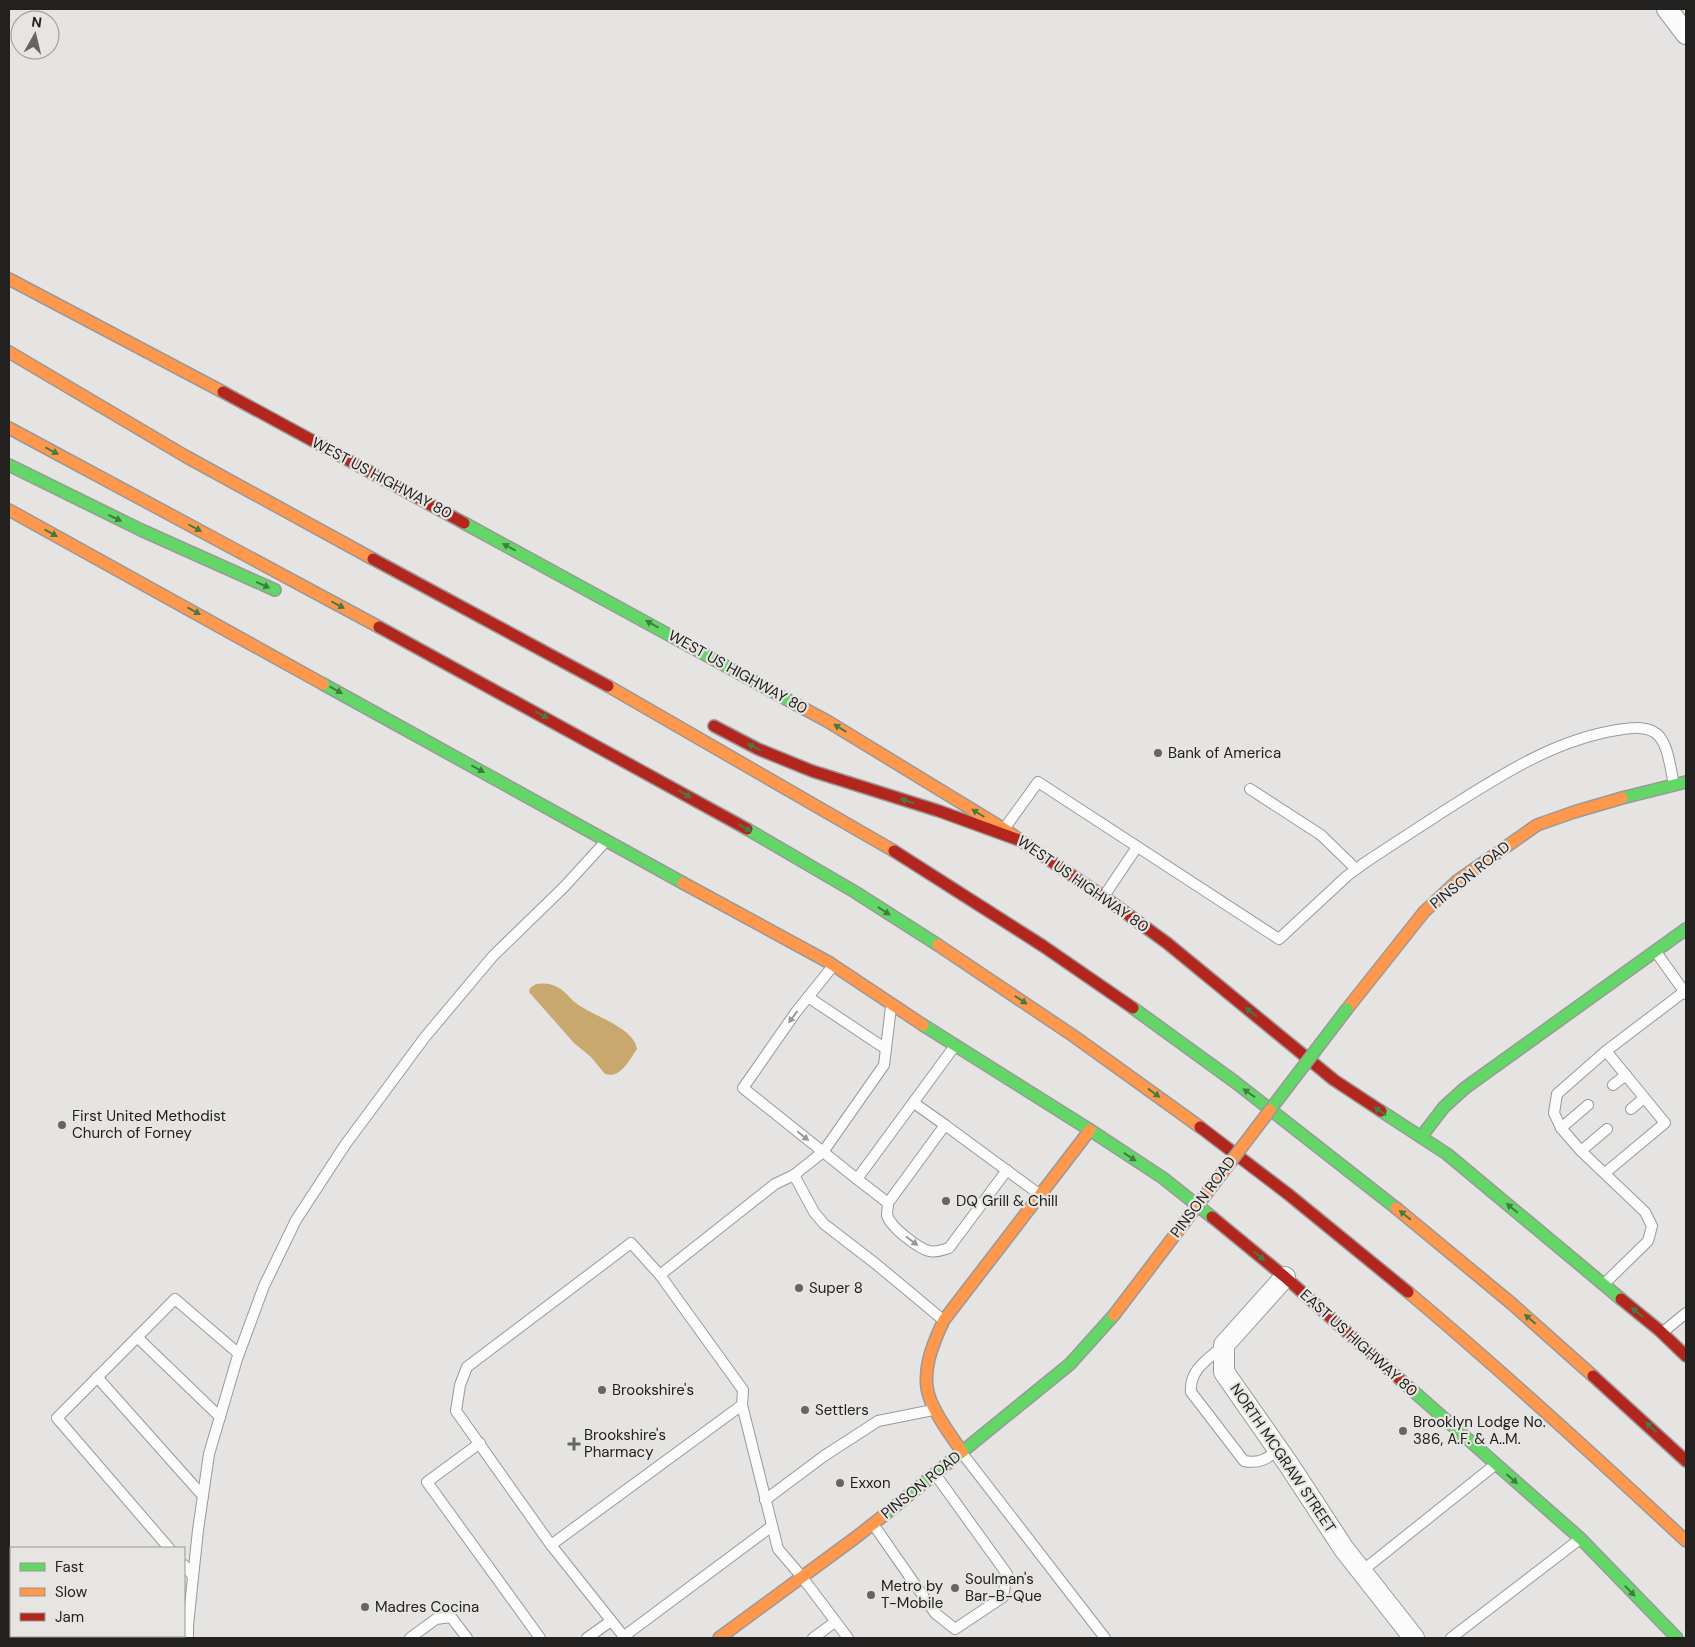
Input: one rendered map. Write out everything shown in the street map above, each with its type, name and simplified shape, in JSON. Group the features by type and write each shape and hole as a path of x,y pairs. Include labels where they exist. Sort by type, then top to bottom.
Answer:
{"main road":[{"name":"WEST US HIGHWAY 80","path":"9,279 261,412 827,721 1004,830 1104,897 1167,943 1334,1080 1421,1137"},
{"path":"9,352 206,469 569,665 878,841 945,883 1135,1010 1293,1126 1421,1228 1552,1338 1686,1461"},
{"path":"9,428 500,692 750,830 839,883 1002,987 1126,1073 1284,1191 1411,1293 1581,1442 1686,1541"},
{"path":"9,465 141,530 283,594"},
{"path":"9,510 833,965 892,1006 1090,1130 944,1320 935,1339 928,1364 927,1382 929,1397 962,1452"},
{"path":"346,622 500,692"},
{"path":"569,665 638,691"},
{"path":"707,723 776,757 812,771 939,811 1019,840"},
{"name":"PINSON ROAD","path":"726,1636 935,1474 1070,1364 1114,1315 1347,1009 1424,912 1439,897 1476,866 1537,825 1612,800 1686,782"},
{"path":"1686,929 1465,1088 1444,1107 1421,1137 1447,1154 1662,1333 1686,1356"},
{"path":"1655,951 1686,940"},
{"name":"EAST US HIGHWAY 80","path":"1090,1130 1163,1178 1285,1277 1581,1539 1677,1638"}],"street":[{"path":"1668,9 1686,34"},
{"path":"1224,1345 1285,1277"},
{"name":"NORTH MCGRAW STREET","path":"1224,1345 1224,1372 1344,1549 1414,1638"}],"lane":[{"path":"1004,830 1038,782 1279,939 1356,869 1501,774 1551,749 1590,736 1628,728 1649,730 1657,734 1666,749 1674,785"},
{"path":"1250,790 1321,834 1356,869"},
{"path":"188,1638 193,1576 210,1454 239,1354 264,1286 296,1220 345,1145 425,1037 493,956 564,887 606,840"},
{"path":"1104,897 1137,847"},
{"path":"1603,1284 1648,1240 1652,1226 1645,1212 1581,1151 1561,1128 1554,1113 1557,1094 1606,1051 1686,992 1655,951"},
{"path":"833,965 743,1088 888,1203"},
{"path":"808,997 886,1048"},
{"path":"660,1275 775,1184 794,1175 823,1152 884,1065 892,1006"},
{"path":"857,1179 955,1046"},
{"path":"1605,1173 1665,1123 1606,1051"},
{"path":"1613,1085 1626,1075"},
{"path":"1631,1109 1644,1098"},
{"path":"914,1103 1039,1194"},
{"path":"1561,1128 1588,1105"},
{"path":"945,1125 888,1203 887,1215 893,1226 917,1246 929,1251 940,1251 948,1248 1008,1170"},
{"path":"1581,1151 1607,1129"},
{"path":"794,1175 814,1212 824,1224 944,1320"},
{"path":"772,1526 624,1638 551,1545 456,1411 460,1385 467,1366 631,1243 660,1275 743,1390 742,1405 778,1548 848,1638"},
{"path":"168,1547 57,1418 175,1299 239,1354"},
{"path":"1662,1333 1686,1313"},
{"path":"137,1337 220,1417"},
{"path":"1224,1345 1194,1372 1190,1383 1191,1392 1244,1461 1254,1463 1267,1459 1278,1450"},
{"path":"97,1377 203,1496"},
{"path":"551,1545 742,1405"},
{"path":"766,1500 824,1456 878,1420 936,1410"},
{"path":"480,1444 427,1482 540,1638"},
{"path":"962,1452 1105,1638"},
{"path":"1362,1571 1496,1464"},
{"path":"873,1523 935,1613 955,1629 1003,1597 1007,1574 935,1474"},
{"path":"1451,1638 1581,1539"},
{"path":"185,1566 193,1576"},
{"path":"410,1638 436,1619 451,1617 467,1638"},
{"path":"587,1638 611,1620"},
{"path":"813,1638 835,1622"}],"shaded area":[{"path":"544,983 558,987 583,1008 621,1028 628,1034 634,1041 637,1049 624,1068 616,1074 605,1074 591,1057 574,1043 529,992 530,988 536,984"}],"traffic: fast":[{"path":"9,465 141,530 275,590"},
{"path":"464,523 799,706"},
{"path":"323,684 683,883"},
{"path":"1622,798 1686,782"},
{"path":"747,829 855,892 938,945"},
{"path":"1421,1137 1444,1107 1465,1088 1686,929"},
{"path":"1133,1008 1235,1082 1396,1208"},
{"path":"1270,1110 1347,1009"},
{"path":"923,1025 1163,1178 1212,1217"},
{"path":"1381,1111 1447,1154 1621,1299"},
{"path":"883,1516 1070,1364 1114,1315"},
{"path":"1412,1390 1581,1539 1677,1638"}],"traffic: slow":[{"path":"9,279 223,392"},
{"path":"9,352 185,456 373,559"},
{"path":"9,428 379,627"},
{"path":"9,510 323,684"},
{"path":"608,686 894,851"},
{"path":"799,706 827,721 1004,829 1039,853"},
{"path":"1347,1009 1424,912 1457,881 1537,825 1622,798"},
{"path":"683,883 830,963 923,1025"},
{"path":"938,945 1075,1037 1200,1127"},
{"path":"1114,1315 1270,1110"},
{"path":"962,1452 936,1413 927,1389 927,1369 936,1338 944,1320 1090,1130"},
{"path":"1396,1208 1511,1303 1593,1376"},
{"path":"1408,1292 1618,1477 1686,1541"},
{"path":"719,1638 883,1516"}],"traffic: jam":[{"path":"223,392 464,523"},
{"path":"373,559 608,686"},
{"path":"379,627 747,829"},
{"path":"714,726 758,749 812,771 939,811 1019,840"},
{"path":"894,851 1043,946 1133,1008"},
{"path":"1039,853 1167,943 1334,1080 1381,1111"},
{"path":"1200,1127 1288,1194 1408,1292"},
{"path":"1212,1217 1285,1277 1412,1390"},
{"path":"1621,1299 1659,1330 1686,1356"},
{"path":"1593,1376 1686,1461"}],"place":[{"name":"Bank of America","path":"1158,753"},
{"name":"First United Methodist Church of Forney","path":"62,1125"},
{"name":"DQ Grill & Chill","path":"946,1201"},
{"name":"Super 8","path":"799,1288"},
{"name":"Brookshire's","path":"602,1390"},
{"name":"Settlers","path":"805,1410"},
{"name":"Brooklyn Lodge No. 386, A.F. & A..M.","path":"1403,1431"},
{"name":"Brookshire's Pharmacy","path":"574,1444"},
{"name":"Exxon","path":"840,1483"},
{"name":"Soulman's Bar-B-Que","path":"955,1588"},
{"name":"Metro by T-Mobile","path":"871,1595"},
{"name":"Madres Cocina","path":"365,1607"}]}
